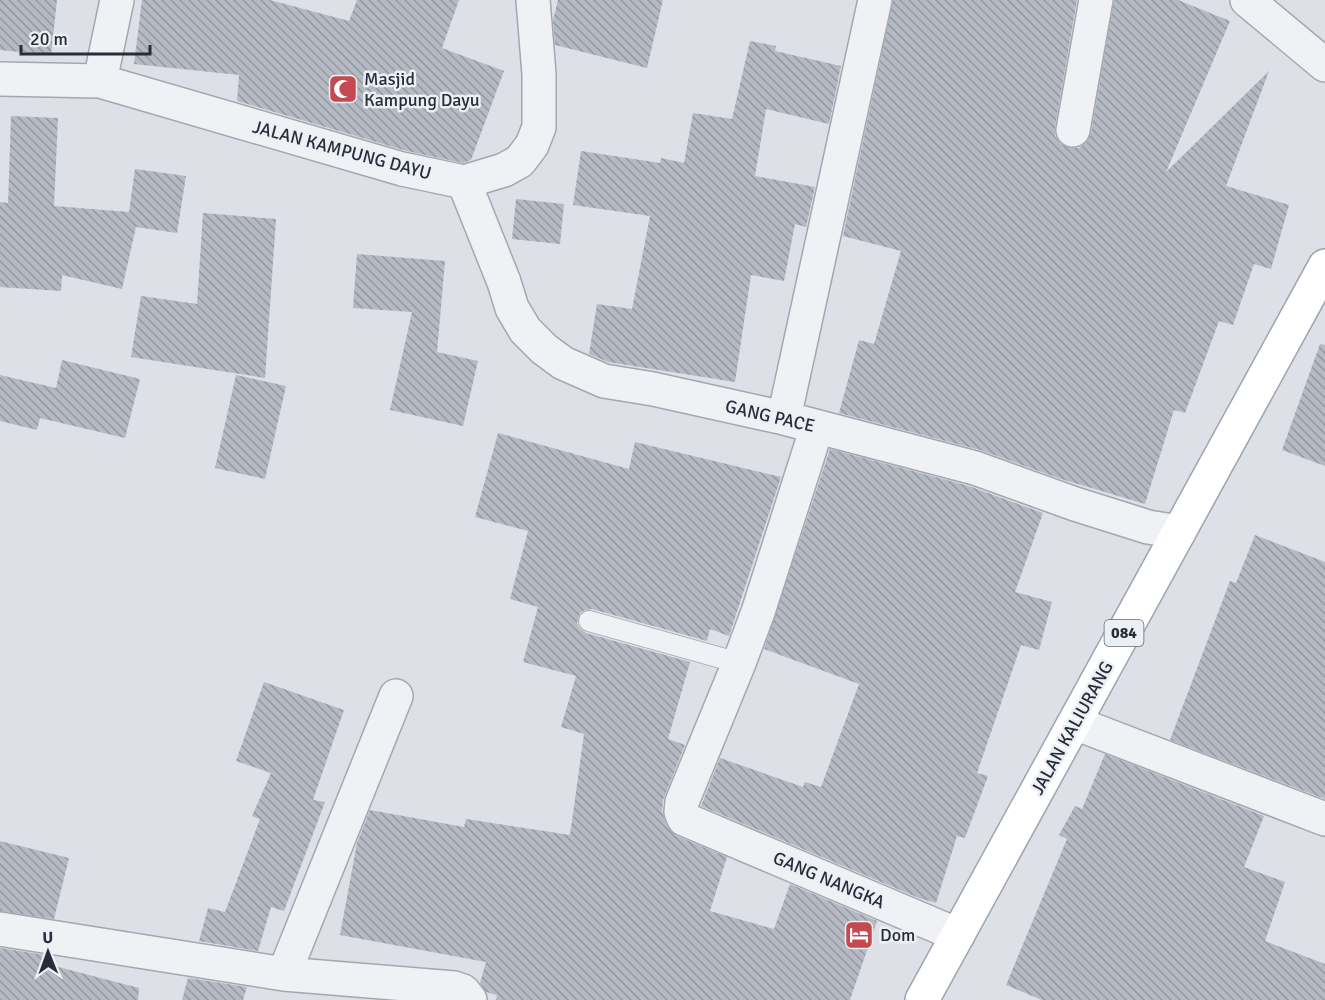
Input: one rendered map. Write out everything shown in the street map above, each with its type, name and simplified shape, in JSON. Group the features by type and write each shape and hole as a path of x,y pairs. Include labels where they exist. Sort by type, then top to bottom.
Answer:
{"main road":[{"name":"JALAN KALIURANG","path":"922,1000 1325,266"}],"street":[{"path":"100,81 117,0"},
{"name":"JALAN KAMPUNG DAYU","path":"0,79 100,81 391,166 464,182 504,170 520,161 532,146 539,127 539,74 533,0"},
{"path":"784,418 876,0"},
{"path":"1073,130 1096,0"},
{"path":"1247,0 1325,65"},
{"name":"GANG PACE","path":"464,182 512,308 525,330 563,363 604,381 653,389 784,418 975,468 1148,527 1179,532"},
{"path":"739,663 774,565 817,427"},
{"name":"GANG NANGKA","path":"739,663 682,802 681,812 684,819 958,935"},
{"path":"284,974 396,696"},
{"path":"1075,723 1325,819"},
{"path":"0,929 284,974 454,988 463,991 470,1000"}],"lane":[{"path":"589,621 739,663"}],"building":[{"path":"0,0 57,0 51,55 0,50"},
{"path":"142,0 270,0 349,21 357,0 459,0 442,48 504,71 471,160 463,163 407,151 237,101 239,75 134,64"},
{"path":"558,0 663,0 647,68 555,45 553,20"},
{"path":"893,0 1077,0 1055,127 1055,136 1061,144 1070,148 1079,148 1087,142 1091,133 1114,0 1178,0 1230,21 1166,172 1269,71 1226,186 1289,205 1271,269 1254,264 1233,325 1219,321 1185,413 1174,410 1145,504 1061,479 980,450 839,413 859,340 874,344 901,251 843,236"},
{"path":"750,41 776,46 775,51 841,66 829,124 766,109 755,176 815,187 806,227 795,224 784,281 751,275 735,382 608,362 589,354 597,304 632,309 650,216 573,205 581,151 660,163 661,158 684,163 693,113 732,119"},
{"path":"11,116 58,118 54,206 129,212 135,169 186,176 177,233 136,227 122,289 62,275 61,291 0,287 0,202 8,203"},
{"path":"516,199 564,204 560,244 512,239"},
{"path":"203,213 276,219 265,378 131,357 141,296 197,304"},
{"path":"357,254 445,261 437,352 478,361 463,426 390,410 412,312 353,308"},
{"path":"1320,344 1325,345 1325,466 1282,450"},
{"path":"62,360 140,379 125,438 40,418 37,430 0,421 0,375 56,388"},
{"path":"236,375 286,386 265,479 215,468"},
{"path":"498,433 629,469 635,442 781,477 729,636 710,629 707,641 592,609 580,613 577,623 586,633 690,662 668,739 685,745 663,800 662,811 667,826 677,836 727,857 710,911 774,929 790,884 877,921 850,1000 496,1000 497,995 486,992 480,983 486,962 340,935 357,843 370,810 464,827 466,819 570,835 584,734 561,727 576,676 523,662 538,607 510,599 528,531 475,517"},
{"path":"830,449 969,486 1043,513 1015,592 1052,602 1039,650 1021,645 977,773 988,776 965,838 957,836 936,903 919,898 701,806 720,758 803,787 805,782 821,787 859,684 764,649"},
{"path":"1255,535 1325,562 1325,799 1170,740 1230,581 1236,583"},
{"path":"264,682 344,710 313,800 325,802 284,911 271,907 258,951 199,941 208,908 225,912 260,819 252,816 271,773 236,761"},
{"path":"1105,754 1264,816 1244,867 1285,882 1265,941 1325,964 1325,1000 1042,1000 1006,985 1067,839 1059,835 1075,806 1082,809"},
{"path":"0,841 69,858 54,919 0,911"},
{"path":"0,948 45,955 43,963 139,988 138,1000 0,1000"},
{"path":"188,978 247,987 243,1000 182,1000"}],"place":[{"name":"Masjid Kampung Dayu","path":"343,89"},
{"name":"Dom","path":"859,935"}]}
